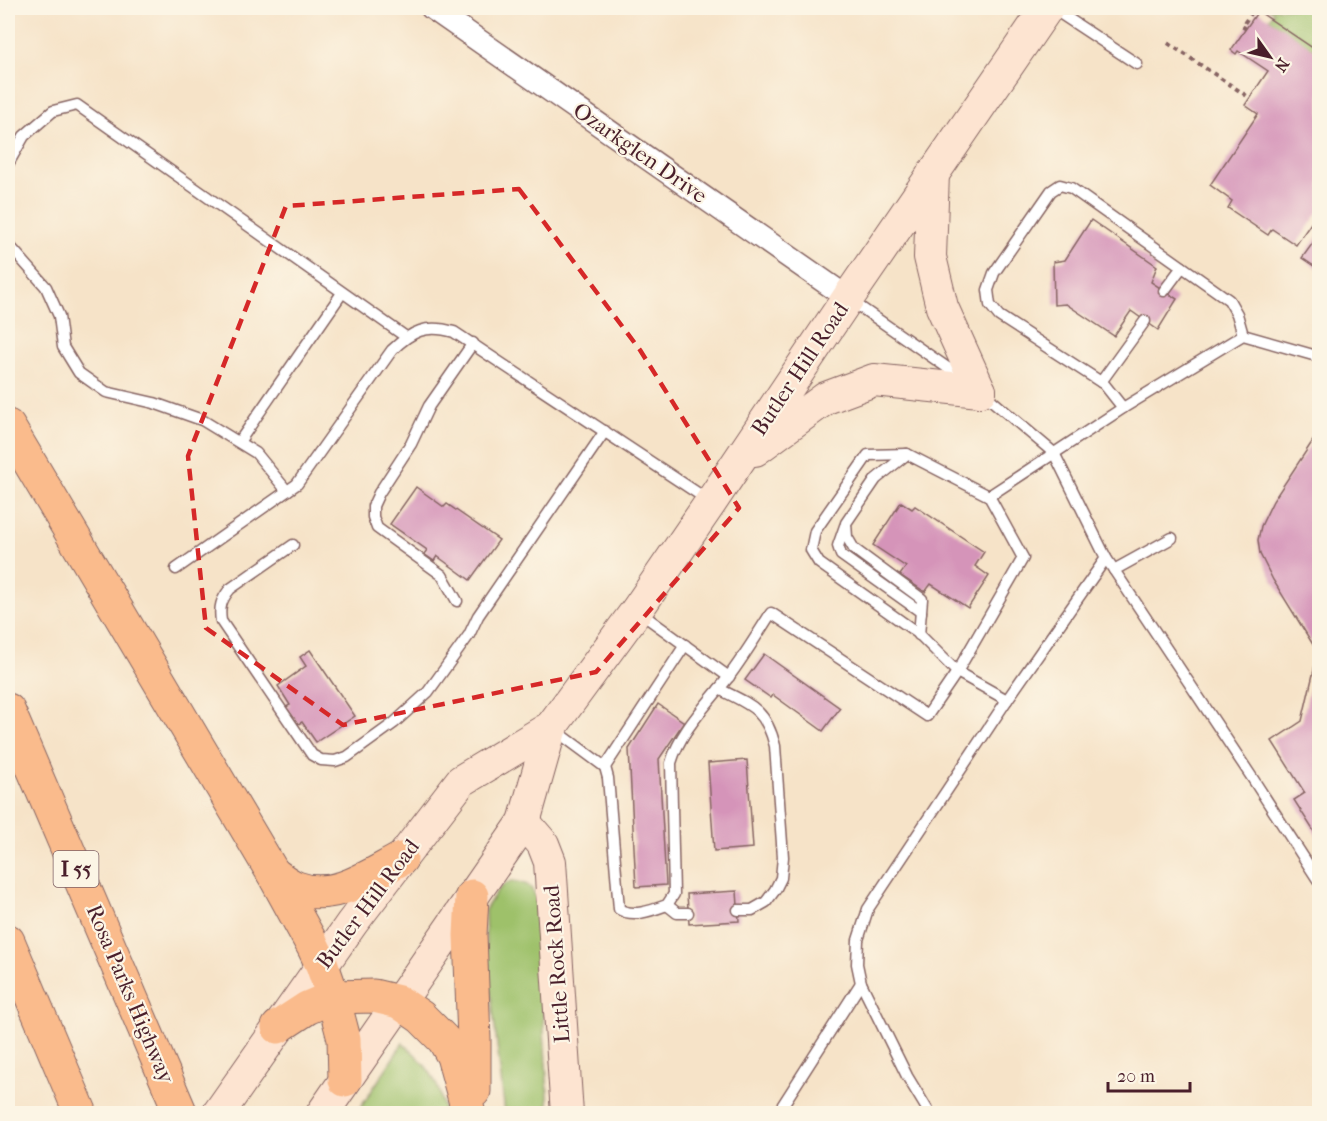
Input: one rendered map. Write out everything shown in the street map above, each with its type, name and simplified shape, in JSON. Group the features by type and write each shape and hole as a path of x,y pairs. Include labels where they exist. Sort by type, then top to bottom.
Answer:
{"highway":[{"path":"8,426 273,873 313,946 333,997 344,1039 345,1080"},
{"name":"Rosa Parks Highway","path":"8,710 181,1113"},
{"path":"273,873 297,888 319,892 345,888 401,859"},
{"path":"472,897 470,935 474,1113"},
{"path":"8,941 81,1113"},
{"path":"278,1027 307,1008 333,997 374,996 399,1002 422,1017 444,1040 453,1056 469,1113"}],"street":[{"name":"Ozarkglen Drive","path":"432,8 848,298"},
{"name":"Butler Hill Road","path":"322,1113 524,822 551,727 637,610 1047,8"},
{"path":"933,173 930,257 942,307 980,391"},
{"path":"737,463 826,398 874,380 980,391"},
{"name":"Butler Hill Road","path":"218,1113 352,923 461,781 551,727"},
{"name":"Little Rock Road","path":"524,822 543,844 550,861 567,1113"}],"lane":[{"path":"1052,8 1137,64"},
{"path":"8,164 24,136 53,111 76,105 406,337"},
{"path":"1123,408 1101,382 999,316 990,305 988,290 994,273 1051,191 1060,184 1071,188 1229,300 1237,314 1243,335"},
{"path":"8,244 46,287 59,316 63,347 79,374 106,392 154,403 202,420 256,453 287,491"},
{"path":"1164,291 1182,267"},
{"path":"239,442 342,293"},
{"path":"848,298 980,391 1054,453 1106,558 1320,884"},
{"path":"1101,382 1145,321"},
{"path":"176,569 297,484 392,350 406,337 428,329 442,328 472,343 711,502"},
{"path":"989,496 1123,408 1243,335 1320,357"},
{"path":"457,601 442,575 377,528 372,517 373,506 379,493 411,444 429,406 472,343"},
{"path":"293,545 231,589 223,598 219,608 221,621 312,755 321,760 335,761 347,757 394,723 428,692 469,635 478,616 605,431"},
{"path":"907,454 876,479 846,523 847,537 854,549 922,599 920,635"},
{"path":"551,727 605,767 608,778 619,909 624,913 646,912 667,905 674,894 671,763 675,748 695,718 729,677 771,613 927,716 957,672 1023,558 989,496 907,454 868,455 815,531 811,550 819,563 920,635 957,672 1007,700"},
{"path":"1114,570 1172,538"},
{"path":"930,1113 908,1076 861,983 857,964 858,940 868,909 1007,700 1106,558"},
{"path":"637,610 729,677"},
{"path":"605,767 685,645"},
{"path":"719,689 749,704 762,715 771,729 776,746 783,857 781,878 766,902 752,910 738,910"},
{"path":"667,905 677,913 688,913"},
{"path":"777,1113 861,983"}],"path":[{"path":"1246,29 1242,26 1255,8"},
{"path":"1168,43 1250,98"}],"highlighted area":[{"path":"519,189 640,350 739,508 596,672 343,725 206,628 188,456 286,206"}],"green space":[{"path":"1268,8 1319,8 1319,53 1269,19 1274,12"},
{"path":"512,881 528,886 536,899 549,1113 505,1113 486,951 485,910 497,891"},
{"path":"403,1043 419,1058 436,1082 444,1113 357,1113"}],"building":[{"path":"1258,11 1320,53 1320,210 1296,245 1272,229 1268,235 1228,208 1232,201 1210,185 1258,114 1245,105 1268,71 1238,51 1236,54 1231,50"},
{"path":"1091,220 1157,266 1151,282 1177,299 1158,330 1131,311 1114,336 1066,304 1054,305 1053,262 1065,260"},
{"path":"1320,233 1320,270 1302,258"},
{"path":"1320,430 1320,841 1294,800 1305,793 1272,741 1302,721 1317,651 1273,580 1260,554 1258,540 1261,526 1273,501"},
{"path":"416,487 444,507 447,504 499,540 470,580 437,556 434,561 424,554 427,550 390,524"},
{"path":"901,502 912,509 915,506 984,552 975,566 989,576 968,608 931,584 925,592 900,575 906,567 873,545"},
{"path":"310,650 355,716 316,742 302,722 298,724 286,707 290,705 278,686 306,666 300,657"},
{"path":"764,654 840,708 823,731 773,695 771,698 745,680"},
{"path":"658,704 684,722 659,759 666,885 636,887 629,749"},
{"path":"747,760 753,848 714,851 708,763"},
{"path":"737,891 739,921 689,924 687,894"}]}
